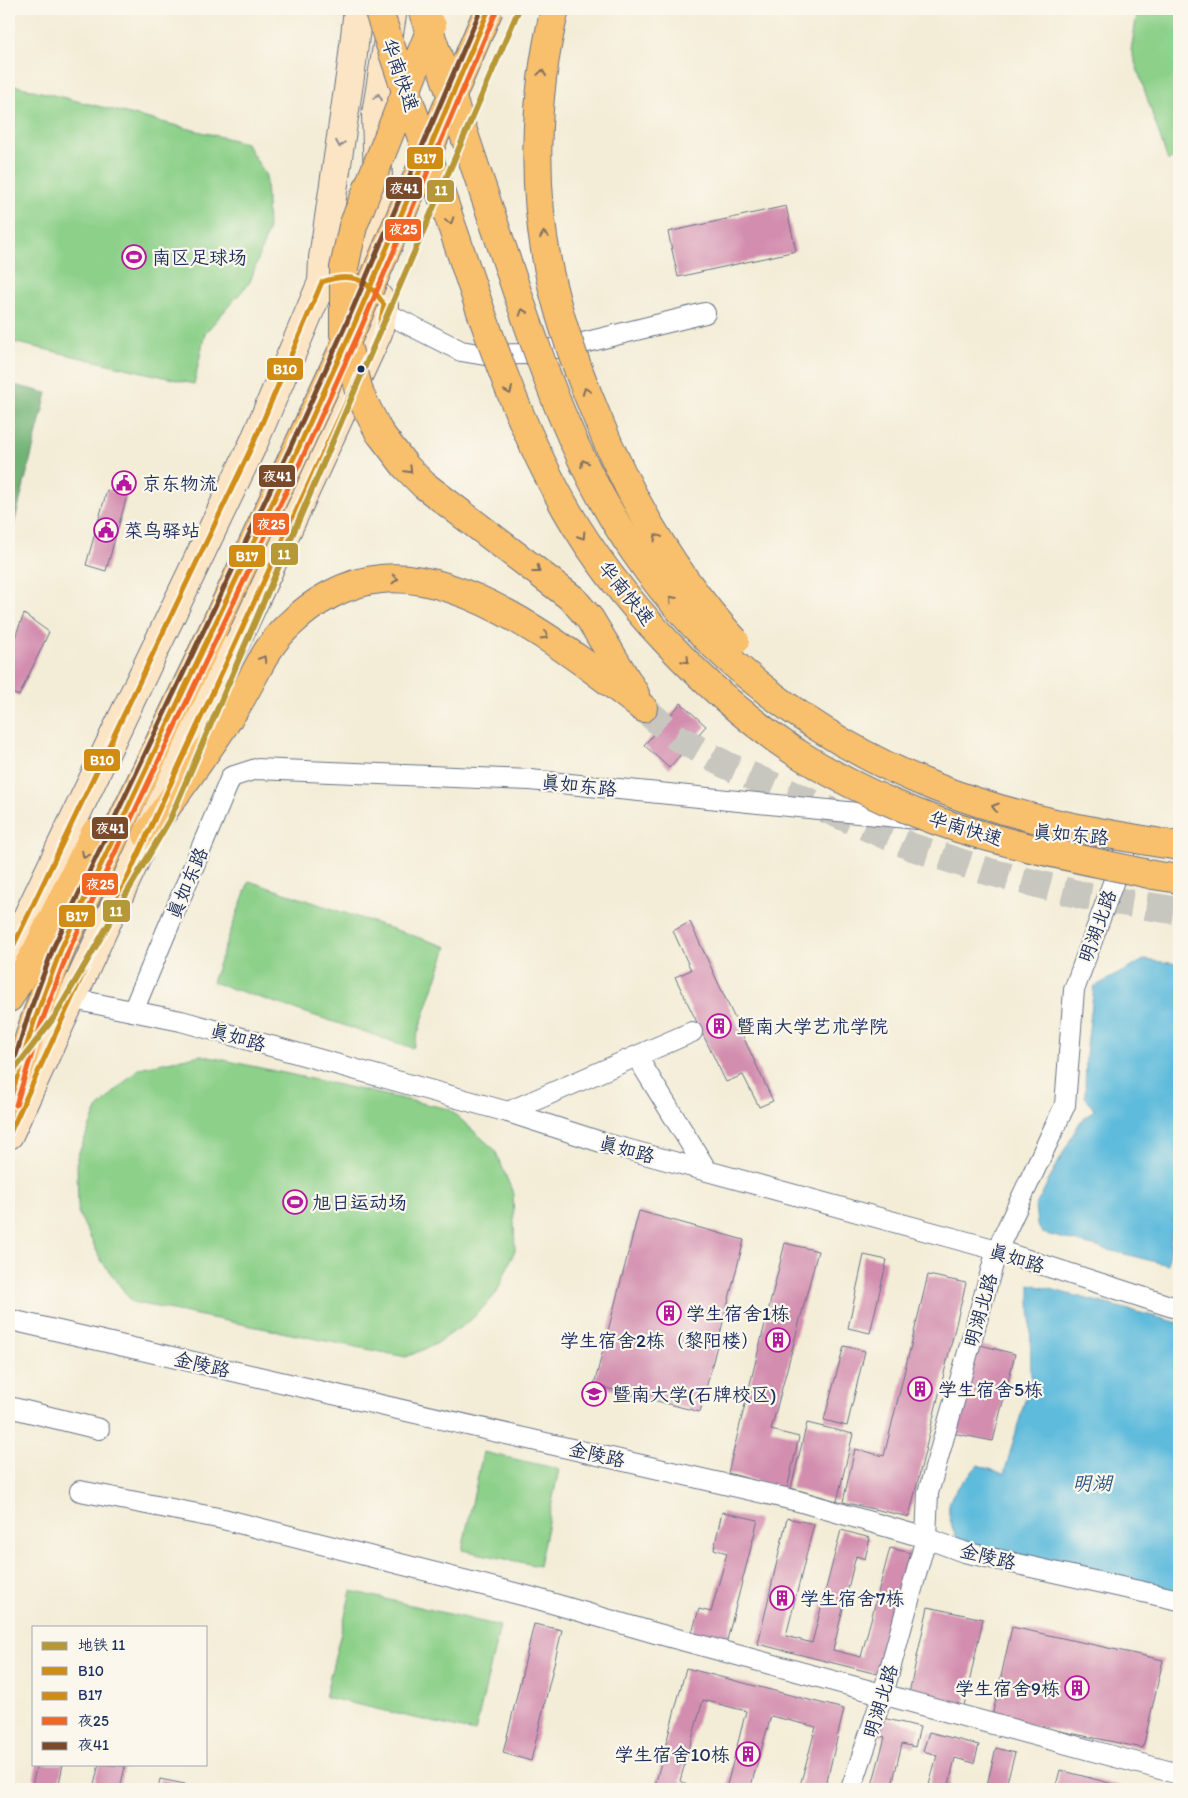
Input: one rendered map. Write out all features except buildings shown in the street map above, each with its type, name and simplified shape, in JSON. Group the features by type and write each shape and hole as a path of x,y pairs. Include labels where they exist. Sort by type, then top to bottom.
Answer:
{"highway":[{"name":"华南快速","path":"378,9 492,347 524,424 543,466 579,530 617,584 649,622 716,688 772,736 815,764 861,789 916,813 967,831 1143,873 1179,879"},
{"name":"华南快速","path":"422,9 548,384 563,420 599,493 635,552 693,623 752,680 826,732 902,773 936,788 998,808 1082,829 1179,846"},
{"path":"146,836 239,702 274,641 300,614 331,594 347,587 380,579 398,578 449,589 519,621 578,657 643,708 590,619 573,599 492,534 438,496 406,467 379,432 369,415 353,374 344,334 343,307 344,268 350,240 397,111 440,9"},
{"path":"9,1103 34,1022 62,949 205,626 469,9"},
{"path":"9,998 51,924 205,626 354,326 489,9"},
{"path":"555,9 540,88 540,203 552,284 579,373 617,464 644,516 678,570 724,630 826,732"}],"main road":[{"path":"9,955 254,442 322,282 323,258 352,63 358,9"},
{"path":"367,284 372,265 379,212 376,114 393,9"},
{"path":"9,1135 378,333 384,312 380,296 367,284 348,276 322,282"},
{"path":"302,327 328,323 345,327 358,340 364,364"}],"street":[{"path":"384,312 461,350 485,355 525,354 583,343 705,313"},
{"name":"真如东路","path":"134,1011 230,777 256,769 530,780 730,802 1128,839 1179,846"},
{"name":"明湖北路","path":"852,1789 883,1694 926,1538 928,1493 997,1250 1065,1104 1074,990 1128,839"},
{"name":"真如路","path":"73,998 181,1021 508,1112 604,1143 706,1169 997,1250 1179,1309"},
{"path":"508,1112 692,1032"},
{"path":"637,1057 706,1169"},
{"name":"金陵路","path":"11,1320 788,1499 926,1538 964,1552 1179,1600"},
{"path":"9,1406 99,1429"},
{"path":"80,1491 223,1519 525,1595 1179,1774"}],"green space":[{"path":"1138,9 1179,9 1179,156 1168,161 1131,50"},
{"name":"南区足球场","path":"9,84 246,143 266,176 268,231 250,282 205,333 194,384 9,341"},
{"path":"9,384 47,393 9,544"},
{"path":"249,881 447,947 413,1048 212,982"},
{"name":"旭日运动场","path":"201,1055 449,1109 495,1150 513,1193 515,1250 496,1294 471,1320 436,1344 406,1357 132,1302 101,1260 78,1212 77,1157 97,1109 139,1068"},
{"path":"483,1452 559,1469 539,1566 462,1550"},
{"path":"351,1591 500,1626 475,1732 325,1697"}],"water":[{"path":"1144,960 1179,964 1179,1171 1168,1265 1042,1233 1037,1224 1035,1207 1079,1123 1094,1110 1085,1096 1086,1055 1094,987"},
{"name":"明湖","path":"1030,1284 1179,1323 1179,1591 1000,1551 957,1539 949,1515 951,1498 955,1491 978,1465 1004,1474 1031,1379"}],"tunnel":[{"path":"643,708 675,736 726,765 912,847 990,872 1089,897 1179,911"}],"metro line":[{"name":"11","path":"9,1077 55,1016 170,819 519,9"}],"transit line":[{"name":"夜41","path":"9,1078 27,1019 54,946 290,448 347,322 481,9"},
{"name":"B17","path":"9,1103 34,1022 61,949 297,451 354,325 489,9"},
{"name":"夜25","path":"16,1105 41,1024 68,952 304,454 361,328 496,12"},
{"name":"B10","path":"9,955 254,442 322,282 332,279 350,278 365,283 384,305 378,333 9,1135"}],"place":[{"name":"南区足球场","path":"134,257"},
{"name":"京东物流","path":"124,483"},
{"name":"菜鸟驿站","path":"106,530"},
{"name":"暨南大学艺术学院","path":"719,1026"},
{"name":"旭日运动场","path":"295,1202"},
{"name":"学生宿舍1栋","path":"669,1313"},
{"name":"学生宿舍2栋（黎阳楼）","path":"778,1340"},
{"name":"学生宿舍5栋","path":"920,1389"},
{"name":"暨南大学(石牌校区)","path":"594,1394"},
{"name":"学生宿舍7栋","path":"782,1598"},
{"name":"学生宿舍9栋","path":"1077,1688"},
{"name":"学生宿舍10栋","path":"748,1754"}]}
